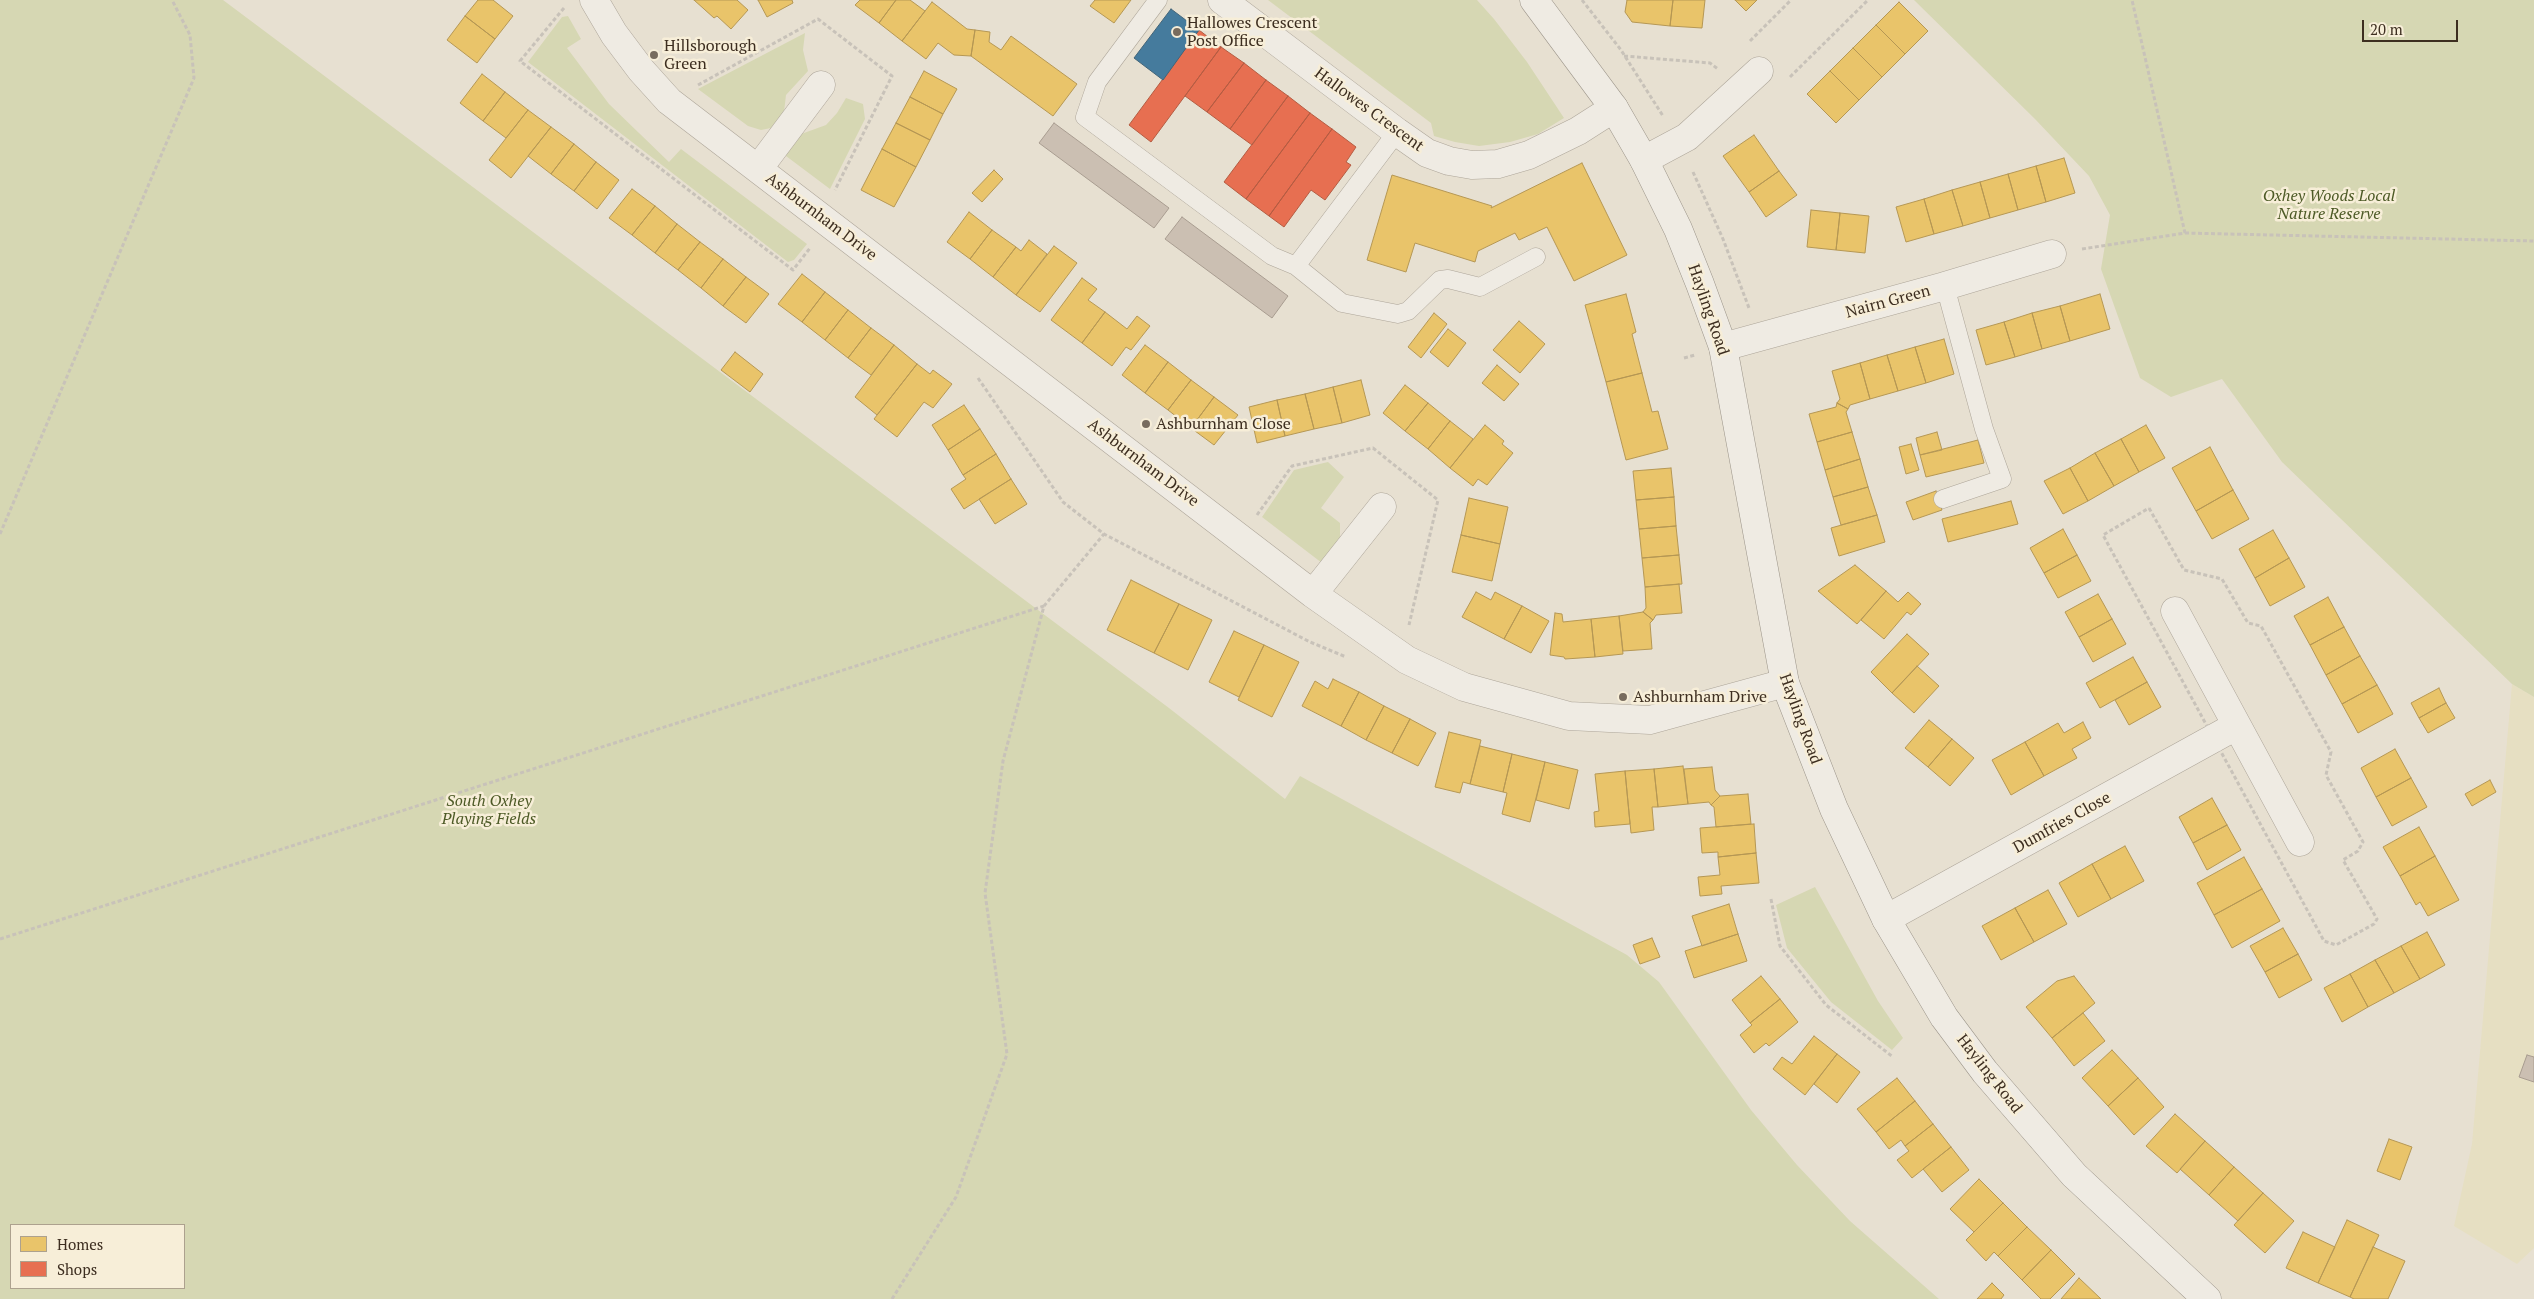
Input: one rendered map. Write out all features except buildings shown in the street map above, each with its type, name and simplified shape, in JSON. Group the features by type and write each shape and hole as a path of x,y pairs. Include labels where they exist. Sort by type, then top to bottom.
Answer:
{"street":[{"name":"Hallowes Crescent","path":"1222,0 1397,132 1427,153 1449,161 1472,165 1498,164 1529,155 1578,131 1614,108"},
{"name":"Hayling Road","path":"1534,0 1614,108 1644,160 1678,229 1723,347 1785,683 1834,809 1886,919 1944,1017 2009,1101 2074,1175 2206,1299"},
{"name":"Ashburnham Drive","path":"582,1 614,34 641,70 669,101 1313,594 1387,648 1433,673 1464,687 1569,716 1650,720 1785,683"},
{"path":"1644,160 1687,137 1760,71"},
{"path":"758,169 821,85"},
{"name":"Nairn Green","path":"1723,347 1945,286 2052,254"},
{"path":"1313,594 1382,507"},
{"path":"2176,612 2300,842"},
{"name":"Dumfries Close","path":"1886,919 2236,726"}],"lane":[{"path":"1158,0 1097,82 1085,117 1272,256 1296,266 1342,303 1398,314 1408,311 1440,280 1448,279 1480,288 1536,257"},
{"path":"1296,266 1397,132"},
{"path":"1943,499 2002,479 1984,429 1945,286"}],"path":[{"path":"0,534 194,78 190,35 172,0"},
{"path":"1582,0 1624,56 1666,121"},
{"path":"2132,0 2185,233"},
{"path":"582,1 520,62 793,270 829,224"},
{"path":"1624,56 1710,63 1720,71"},
{"path":"1693,172 1724,239 1745,295 1758,338"},
{"path":"2052,254 2185,233 2534,241"},
{"path":"990,346 976,376 1064,502 1104,534 1310,642 1350,659"},
{"path":"892,1299 956,1197 1007,1054 985,893 1003,761 1044,606 1104,534"},
{"path":"0,939 1044,606"},
{"path":"1771,899 1780,946 1826,1005 1893,1058"}],"shaded area":[{"path":"2512,684 2534,697 2534,1248 2517,1264 2454,1226 2472,1144"}],"green space":[{"name":"South Oxhey Playing Fields","path":"0,0 223,0 1169,708 1285,799 1300,776 1627,955 1659,982 1751,1110 1797,1165 1850,1221 1939,1299 0,1299"},
{"path":"1268,0 1477,0 1527,62 1564,118 1538,134 1510,142 1479,146 1434,136 1431,123"},
{"name":"Oxhey Woods Local Nature Reserve","path":"1914,0 2534,0 2534,697 2512,684 2282,462 2222,379 2171,397 2140,378 2101,269 2110,215 2089,176 2035,119"},
{"path":"568,16 581,39 567,48 609,104 669,162 681,149 807,244 794,260 788,262 528,62 562,17"},
{"path":"805,33 803,50 808,71 786,95 784,112 771,128 761,130 748,126 698,89"},
{"path":"846,98 863,104 865,119 830,189 782,153 793,137 826,125 837,113"},
{"path":"1328,462 1344,477 1321,508 1340,523 1340,537 1335,549 1322,563 1262,517 1294,470"},
{"path":"1815,887 1878,1001 1903,1038 1892,1050 1831,1002 1787,948 1776,905"}],"place":[{"name":"Hallowes Crescent Post Office","path":"1177,32"},
{"name":"Hillsborough Green","path":"654,55"},
{"name":"Ashburnham Close","path":"1146,424"},
{"name":"Ashburnham Drive","path":"1623,697"}]}
